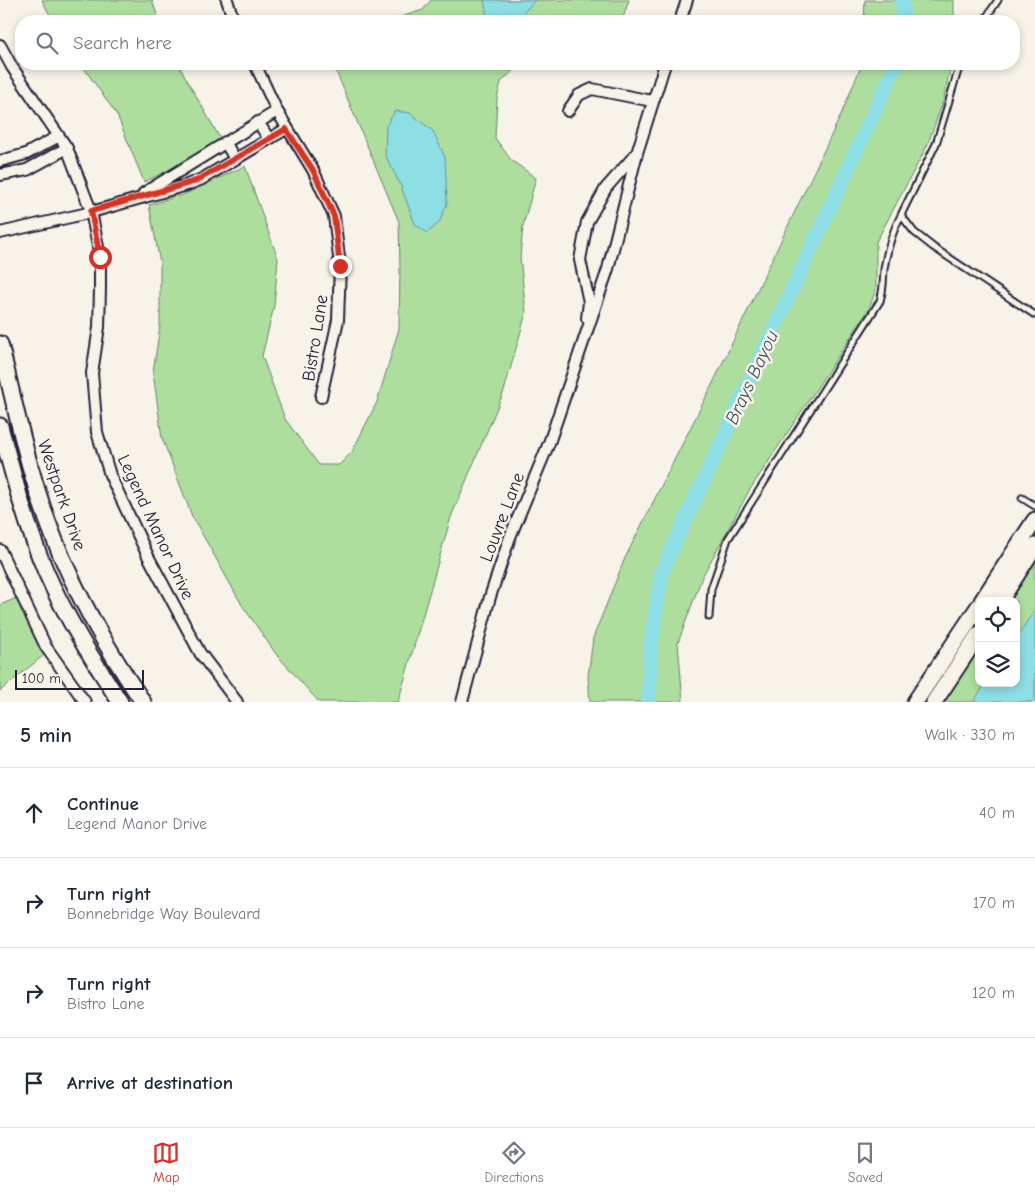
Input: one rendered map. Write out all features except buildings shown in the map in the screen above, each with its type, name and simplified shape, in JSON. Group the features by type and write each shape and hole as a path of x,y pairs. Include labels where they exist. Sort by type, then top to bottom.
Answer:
{"main road":[{"name":"Westpark Drive","path":"0,344 27,457 54,539 111,654 143,702"},
{"path":"0,426 14,482 46,572 78,636 120,702"},
{"path":"985,597 1035,520"},
{"path":"1003,597 1035,546"},
{"path":"915,702 975,612"},
{"path":"934,702 975,640"}],"street":[{"path":"227,0 232,15"},
{"path":"682,15 687,0"},
{"name":"Legend Manor Drive","path":"0,45 12,67 67,148 91,211 100,257 99,327 92,373 97,432 110,475 148,556 200,653 237,702"},
{"name":"Bistro Lane","path":"258,70 276,111 313,170 334,216 340,266 338,320 321,397"},
{"name":"Louvre Lane","path":"462,702 490,597 510,537 550,443 608,269 637,153 663,70"},
{"path":"568,111 579,95 592,89 652,101"},
{"path":"135,198 276,111"},
{"path":"258,122 269,139"},
{"path":"0,233 173,190 196,181 286,129"},
{"path":"0,161 26,154 59,136"},
{"path":"225,142 235,159"},
{"path":"2,174 16,167 33,166 67,148"},
{"name":"Louvre Lane","path":"583,347 589,302 580,260 587,222 606,188 637,153"},
{"path":"0,550 46,648 85,702"}],"lane":[{"path":"988,15 998,0"},
{"path":"709,617 712,589 728,539 880,301 885,284 884,271 892,232 936,144 958,70"},
{"path":"901,216 914,232 933,247 1035,315"},
{"path":"1022,498 1035,506"}],"green space":[{"path":"42,0 152,0 157,15 50,15"},
{"path":"431,0 629,0 624,15 407,15 423,10"},
{"path":"865,0 954,0 954,15 864,15"},
{"path":"85,70 181,70 221,140 171,169 178,197 245,166 278,259 274,306 262,356 285,419 319,465 339,465 352,452 377,402 399,329 400,268 399,222 336,70 514,70 501,82 497,98 495,138 511,160 536,178 523,226 520,257 526,313 504,391 451,517 398,702 319,702 276,654 242,605 192,516 162,438 153,372 160,326 160,263 149,205 171,198 165,172 144,182 117,115"},
{"path":"860,70 950,70 943,102 927,146 876,242 876,289 869,309 749,491 702,577 678,643 683,702 590,702 588,677 593,638 625,558 714,381 840,117"},
{"path":"1035,559 1035,702 941,702 975,650 975,687 1020,687 1020,597 1010,597"},
{"path":"19,597 44,655 0,691 0,605"}],"water":[{"path":"484,0 535,0 521,15 487,15"},
{"path":"395,111 410,113 433,131 445,157 447,204 439,223 427,233 415,224 400,184 385,155 386,126"},
{"path":"1035,610 1035,702 973,702 983,687 1020,687 1020,632"}],"waterway":[{"name":"Brays Bayou","path":"902,0 903,15"},
{"name":"Brays Bayou","path":"649,702 650,652 661,573 893,70"}],"route":[{"path":"100,257 91,211 135,198 173,190 202,179 286,129 313,170 334,216 340,266"}]}
